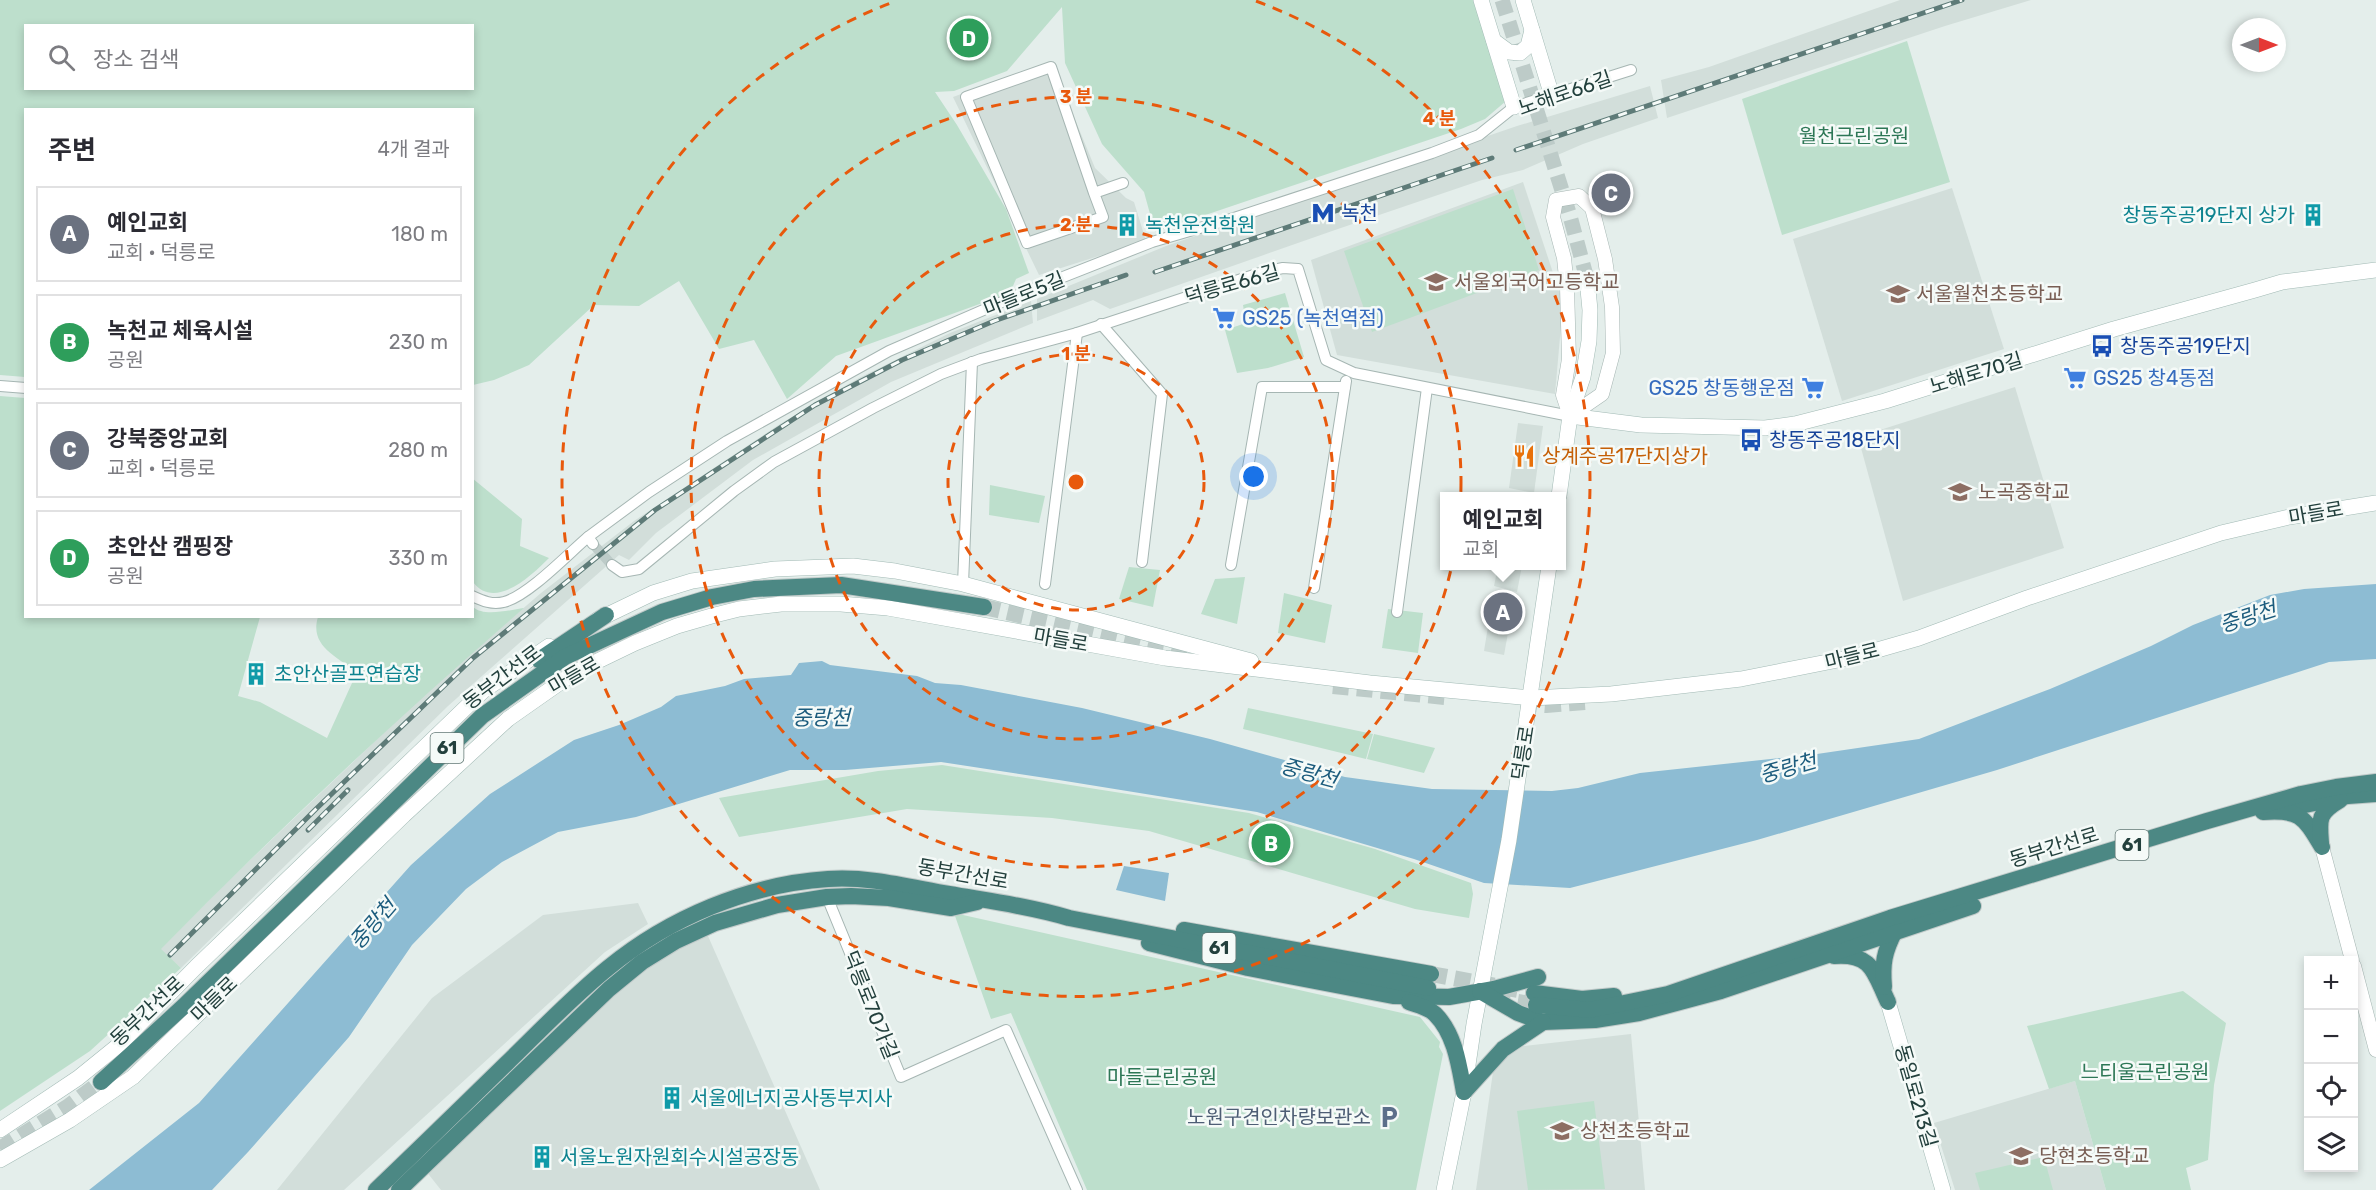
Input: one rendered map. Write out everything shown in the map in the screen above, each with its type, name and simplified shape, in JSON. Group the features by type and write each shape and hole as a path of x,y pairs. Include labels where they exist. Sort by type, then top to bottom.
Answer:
{"highway":[{"name":"동부간선로","path":"101,1082 184,1006 482,716 565,657 662,612 712,597 754,589 840,585 984,607"},
{"path":"435,760 485,701 513,678 606,615"},
{"name":"동부간선로","path":"1536,991 1582,999 1629,994 1782,954 1814,951 1890,918 2226,815 2313,792 2376,782"},
{"path":"2226,815 2283,810 2348,796 2376,794"},
{"path":"2322,847 2320,828 2326,808 2348,796"},
{"path":"2283,810 2302,817 2322,847"},
{"path":"1480,991 1518,1013 1543,1022 1594,1020 1639,1013 1738,985 1814,951 1895,931 2030,886 2084,860"},
{"name":"동부간선로","path":"376,1190 571,1001 608,968 640,944 674,924 709,909 760,891 797,882 829,879 872,880 1041,909 1229,937 1429,981 1080,920 1041,909"},
{"path":"399,1190 609,989 642,962 676,941 715,923 777,905 828,897 889,898 951,908 986,900"},
{"path":"1080,920 1168,949 1248,968 1393,996 1440,998 1513,985 1536,991"},
{"path":"1888,1002 1883,970 1885,950 1895,931"},
{"path":"1814,951 1863,958 1888,1002"},
{"name":"동부간선로","path":"1536,991 1590,1010 1647,999 1782,954"},
{"path":"1681,989 1738,985"},
{"path":"1536,991 1525,989 1523,1000 1526,1010 1543,1022"},
{"path":"1393,996 1434,1013 1448,1032 1458,1057 1464,1092"},
{"path":"1464,1092 1494,1057 1543,1022"}],"main road":[{"path":"1481,0 1514,107"},
{"path":"1523,0 1552,96"},
{"path":"1494,41 1509,52 1520,53 1528,46 1532,29"},
{"name":"노해로70길","path":"1570,416 1641,426 1765,428 1796,424 1885,401 2114,329 2282,282 2376,270"},
{"path":"1560,492 1570,416 1583,377 1589,340 1590,310 1587,279"},
{"name":"마들로","path":"0,1160 70,1120 133,1077 487,736 575,672 677,626 739,609 781,604 831,603 888,608 1175,659 1309,676 1531,698 1611,694 1730,680 1853,657 1919,638 2221,533 2289,517 2376,503"},
{"name":"마들로","path":"0,1130 78,1078 120,1044 292,873 483,691 526,660 606,615 653,594 692,581 775,569 853,566 895,571 963,584 1309,676"},
{"name":"덕릉로","path":"1444,1190 1509,840 1548,570"},
{"path":"1046,637 1058,637 1067,627 1065,617 1057,610"},
{"name":"동일로213길","path":"1888,1002 1943,1190"}],"street":[{"path":"1050,67 1094,193 1103,217 1027,243 966,98 1050,67"},
{"name":"노해로66길","path":"1501,119 1514,107 1630,70"},
{"name":"마들로5길","path":"474,597 488,603 502,603 517,597 649,492 727,441 889,351 1025,292 1152,242 1432,153 1479,135 1501,119"},
{"path":"1094,193 1123,183"},
{"path":"1579,196 1592,208 1605,259 1612,307 1612,353 1602,394 1570,416 1563,395 1569,359 1568,286 1564,258 1553,217 1556,200 1579,196"},
{"name":"덕릉로66길","path":"612,565 622,572 632,572 650,562 734,491 774,462 941,374 972,362 1077,333 1263,272 1283,268 1298,269 1326,360 1347,371 1570,416"},
{"path":"1101,324 1162,394 1142,562"},
{"path":"1045,584 1077,333"},
{"path":"963,584 972,362"},
{"path":"1314,588 1347,371"},
{"path":"0,386 24,388"},
{"path":"1231,566 1262,387 1345,387"},
{"path":"1397,612 1427,388"},
{"path":"2322,847 2351,956"},
{"name":"덕릉로70가길","path":"828,897 901,1077 1006,1030 1077,1190"},
{"path":"2358,981 2376,1050"}],"shaded area":[{"path":"1900,0 2031,0 1667,118 1661,80 1709,67"},
{"path":"1051,61 1095,168 1126,198 1134,202 1146,241 1039,275 953,97"},
{"path":"1650,86 1658,118 1583,144 1523,170 1482,180 1110,309 1093,300 1037,321 1037,299 1166,246 1517,126"},
{"name":"서울외국어고등학교","path":"1523,182 1563,303 1555,394 1337,355 1311,260"},
{"name":"서울월천초등학교","path":"1952,188 2004,349 1842,401 1793,239"},
{"path":"1031,301 1033,323 891,382 753,460 656,533 629,560 619,555 448,706 181,968 160,949 431,688 541,593 634,521 780,424 859,378 950,333"},
{"name":"노곡중학교","path":"2015,387 2064,548 1903,601 1858,437"},
{"path":"1518,423 1543,426 1534,492 1509,488"},
{"path":"1497,570 1521,570 1517,592 1494,586"},
{"path":"1493,596 1514,600 1504,655 1484,651"},
{"path":"638,903 648,924 605,952 344,1190 277,1190 432,998 543,915"},
{"path":"704,927 820,1190 441,1190 422,1166 657,943"},
{"name":"상천초등학교","path":"1631,1034 1645,1190 1476,1190 1493,1072 1507,1054 1523,1046"},
{"name":"당현초등학교","path":"2075,1081 2106,1190 1955,1190 1934,1123"}],"green space":[{"path":"0,0 1476,0 1506,101 1485,119 1461,129 1155,232 1144,192 1102,144 1065,63 1062,7 1007,71 954,91 935,92 1006,209 1029,273 1016,279 1010,293 836,356 787,399 754,340 719,349 679,281 639,306 594,305 529,365 494,380 474,385 474,108 24,108 24,377 0,375"},
{"name":"월천근린공원","path":"1907,41 1950,182 1782,235 1742,99"},
{"path":"1513,189 1539,270 1372,332 1344,251"},
{"path":"1285,293 1304,357 1268,368 1237,373 1225,330 1246,323 1243,305"},
{"path":"0,396 24,398 24,618 260,618 238,696 260,702 327,738 357,672 333,656 321,643 317,636 318,618 474,618 474,608 484,612 524,608 339,775 161,949 181,968 90,1051 0,1111"},
{"path":"474,480 522,519 520,546 549,558 513,587 492,593 482,590 474,583"},
{"path":"990,485 1045,496 1039,523 989,515"},
{"path":"1129,567 1160,570 1153,607 1119,599"},
{"path":"1245,577 1237,624 1201,614 1215,579"},
{"path":"1284,593 1332,605 1325,643 1278,633"},
{"path":"1388,609 1423,613 1418,653 1382,648"},
{"path":"1248,708 1373,734 1366,759 1243,729"},
{"path":"1374,734 1435,748 1424,773 1367,759"},
{"path":"942,765 1249,813 1375,849 1471,883 1473,894 1469,918 1415,909 1149,831 1052,818 907,809 739,837 719,798 878,771"},
{"name":"마들근린공원","path":"954,913 1420,1017 1440,1042 1439,1047 1443,1054 1416,1190 1087,1190 1011,1013 991,1019"},
{"name":"느티울근린공원","path":"2183,991 2226,1023 2214,1085 2208,1160 2186,1168 2191,1190 2106,1190 2075,1081 2049,1089 2027,1026"},
{"path":"1594,1101 1605,1189 1528,1190 1517,1111"},
{"path":"2044,1157 2053,1190 1980,1190 1975,1173"}],"water":[{"name":"중랑천","path":"2376,584 2376,659 2329,662 1997,770 1757,840 1570,888 1484,883 1414,859 1257,812 941,762 845,770 790,770 636,817 558,832 502,862 466,889 412,945 349,1037 212,1190 89,1190 199,1103 411,865 490,794 574,740 619,725 661,707 676,696 725,686 744,679 791,675 799,663 822,661 830,665 917,676 935,683 961,685 1082,708 1210,739 1345,777 1432,789 1552,791 1578,788 1640,773 1817,754 1919,739 2050,689 2151,646 2193,625 2270,595 2304,589"},
{"path":"1124,866 1169,873 1165,901 1116,890"}],"tunnel":[{"path":"1502,0 1570,216 1587,279"},
{"path":"593,544 612,565"},
{"path":"984,607 1209,658"},
{"path":"1333,686 1445,697"},
{"path":"1521,703 1546,705 1585,702"},
{"path":"1431,974 1534,993"},
{"path":"1494,998 1536,1005"},
{"path":"0,1149 69,1106 101,1082"}],"railway":[{"path":"1516,150 1962,0"},
{"path":"1155,272 1492,158"},
{"path":"170,955 316,809 473,658 655,510 815,405 902,360 994,321 1126,275"},
{"path":"308,830 348,790"}],"place":[{"name":"초안산 캠핑장","path":"969,38"},
{"name":"강북중앙교회","path":"1611,193"},
{"name":"녹천","path":"1323,213"},
{"name":"창동주공19단지 상가","path":"2313,215"},
{"name":"녹천운전학원","path":"1127,225"},
{"name":"서울외국어고등학교","path":"1436,282"},
{"name":"서울월천초등학교","path":"1898,294"},
{"name":"GS25 (녹천역점)","path":"1224,318"},
{"name":"창동주공19단지","path":"2102,346"},
{"name":"GS25 창4동점","path":"2075,378"},
{"name":"GS25 창동행운점","path":"1813,388"},
{"name":"창동주공18단지","path":"1751,440"},
{"name":"상계주공17단지상가","path":"1524,456"},
{"name":"노곡중학교","path":"1960,492"},
{"name":"예인교회","path":"1503,612"},
{"name":"초안산골프연습장","path":"256,674"},
{"name":"녹천교 체육시설","path":"1271,843"},
{"name":"서울에너지공사동부지사","path":"672,1098"},
{"name":"노원구견인차량보관소","path":"1389,1117"},
{"name":"상천초등학교","path":"1562,1131"},
{"name":"당현초등학교","path":"2021,1156"},
{"name":"서울노원자원회수시설공장동","path":"542,1157"}]}
